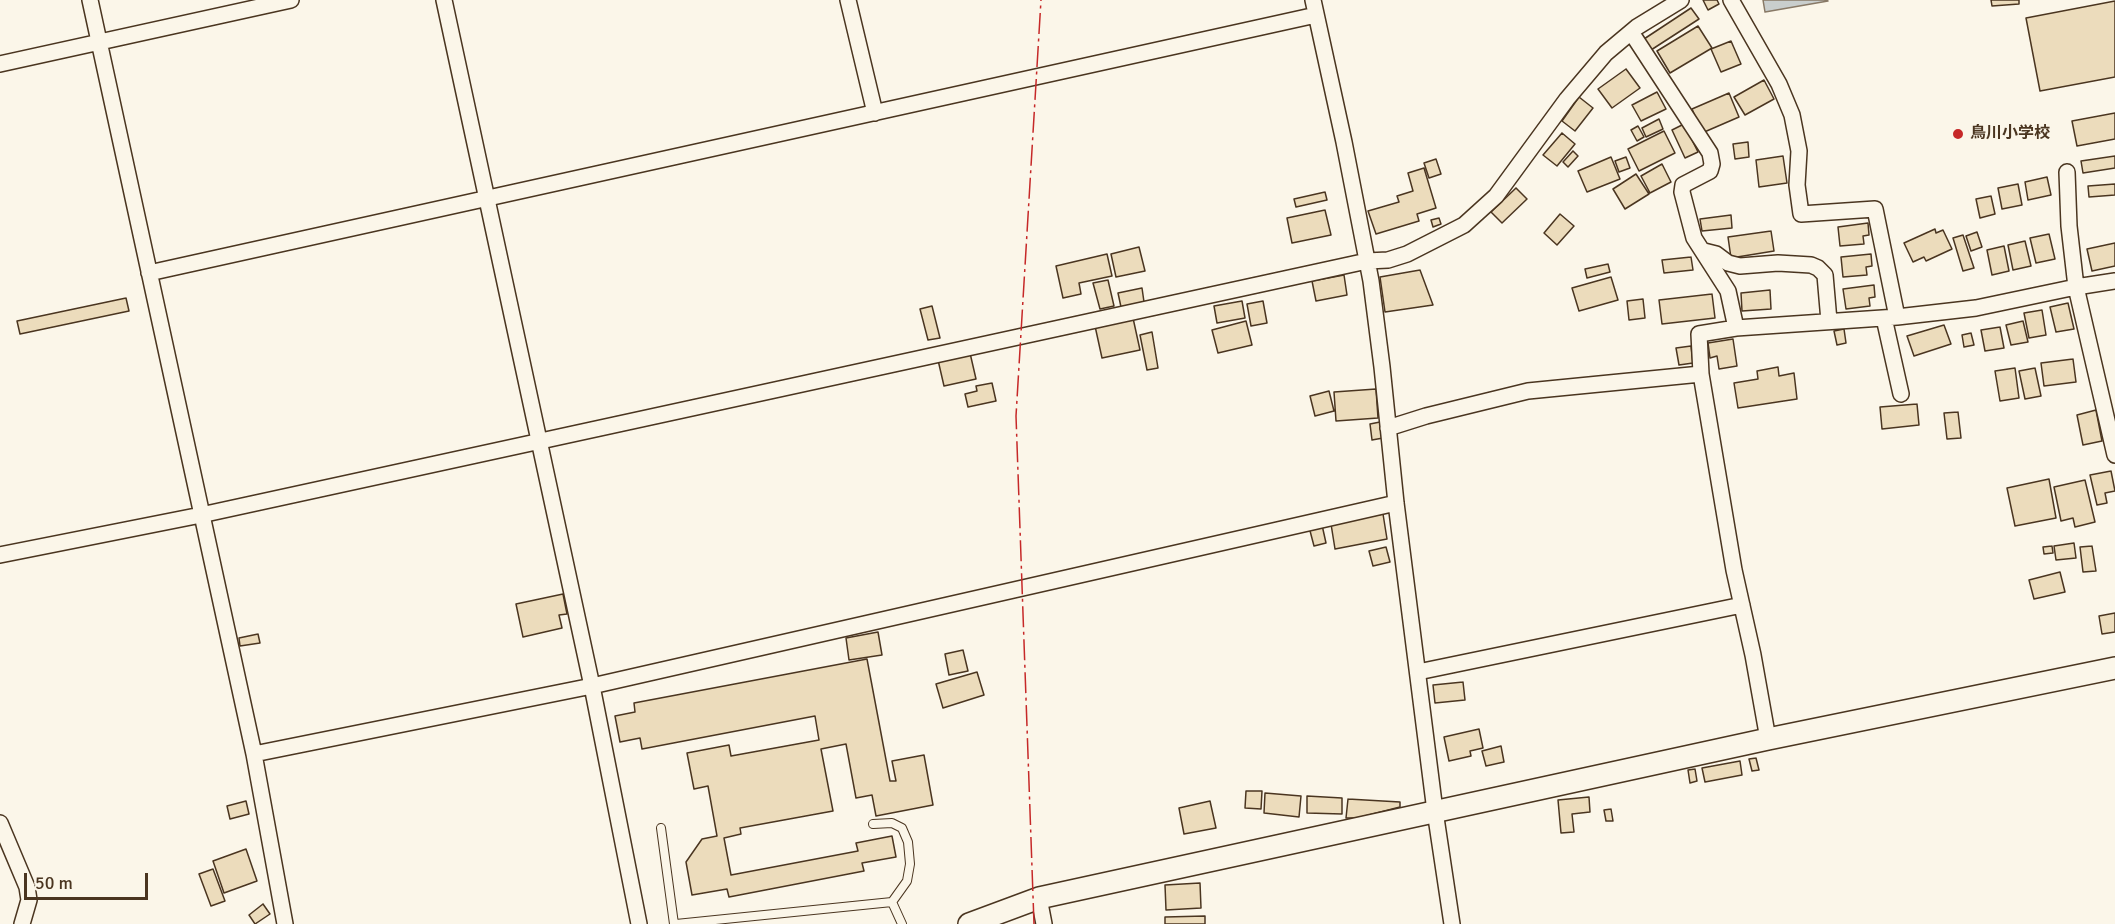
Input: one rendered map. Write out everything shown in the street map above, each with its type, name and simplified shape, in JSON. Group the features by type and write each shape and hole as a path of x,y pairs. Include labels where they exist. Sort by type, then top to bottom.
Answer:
{"street":[{"path":"90,0 254,754 285,924"},
{"path":"0,64 291,0"},
{"path":"444,0 592,686 639,924"},
{"path":"848,0 875,113"},
{"path":"1313,0 1367,261 1435,811 1452,924"},
{"path":"0,555 201,515 538,440 1367,261 1388,260 1407,254 1464,225 1496,196 1535,141 1606,53 1631,32 1681,0"},
{"path":"1731,0 1779,84 1792,115 1799,151 1797,185 1801,214 1875,209 1901,394"},
{"path":"149,273 1316,15"},
{"path":"1631,32 1710,153 1712,164 1710,171 1683,185 1682,192 1694,238 1728,291 1736,328"},
{"path":"2067,172 2069,226 2076,287 2115,455"},
{"path":"1704,251 1716,254 1728,263 1740,266 1778,263 1811,265 1818,268 1825,275 1829,321"},
{"path":"1768,739 1753,655 1734,570 1701,374 1699,334 1736,328 1891,317 1976,308 2115,281"},
{"path":"1388,428 1426,416 1528,391 1701,374"},
{"path":"254,754 592,686 1396,503"},
{"path":"1418,672 1742,604"},
{"path":"969,924 1039,898 1768,739 2115,668"},
{"path":"0,823 27,887 29,900 22,924"},
{"path":"1039,898 1044,924"}],"lane":[{"path":"661,828 675,924 892,902 907,881 910,864 908,842 902,828 892,823 873,824"},
{"path":"892,902 902,924"}],"shaded area":[{"path":"1763,0 1827,0 1828,1 1765,12"}],"building":[{"path":"1703,0 1717,0 1719,4 1708,10"},
{"path":"1991,0 2019,0 2019,4 1992,6"},
{"path":"2115,1 2115,77 2040,91 2026,18"},
{"path":"1691,8 1699,19 1651,50 1644,39"},
{"path":"1698,26 1712,48 1670,73 1657,51"},
{"path":"1731,41 1741,64 1721,72 1711,49"},
{"path":"1626,69 1640,88 1612,108 1598,89"},
{"path":"1764,80 1774,99 1745,115 1734,97"},
{"path":"1657,92 1666,109 1641,121 1632,105"},
{"path":"1729,93 1739,117 1702,133 1692,109"},
{"path":"1579,97 1593,108 1575,131 1562,121"},
{"path":"2115,113 2115,139 2077,146 2072,121"},
{"path":"1659,119 1663,129 1646,137 1642,128"},
{"path":"1684,124 1698,152 1685,158 1672,130"},
{"path":"1638,126 1644,137 1637,141 1631,130"},
{"path":"1664,131 1675,153 1639,171 1628,149"},
{"path":"1562,133 1575,144 1557,166 1543,155"},
{"path":"1748,142 1749,157 1735,159 1733,144"},
{"path":"1573,151 1578,156 1568,167 1563,162"},
{"path":"1783,156 1787,183 1759,187 1756,160"},
{"path":"2115,156 2115,168 2083,173 2081,161"},
{"path":"1611,157 1620,179 1587,192 1578,171"},
{"path":"1626,157 1630,168 1619,172 1615,161"},
{"path":"1436,159 1441,174 1429,178 1424,163"},
{"path":"1662,164 1671,182 1650,193 1641,176"},
{"path":"1424,168 1436,208 1417,214 1419,221 1376,234 1368,211 1399,202 1397,196 1413,191 1408,173"},
{"path":"1636,174 1649,194 1625,209 1613,189"},
{"path":"2047,177 2051,195 2028,200 2025,182"},
{"path":"2018,184 2022,205 2002,209 1998,188"},
{"path":"2115,184 2115,195 2089,197 2088,186"},
{"path":"1516,188 1527,199 1502,223 1491,212"},
{"path":"1325,192 1327,200 1296,207 1294,199"},
{"path":"1991,196 1995,214 1980,218 1976,199"},
{"path":"1325,210 1331,235 1292,243 1287,218"},
{"path":"1560,214 1574,226 1557,245 1544,233"},
{"path":"1731,215 1732,228 1702,231 1700,219"},
{"path":"1439,218 1441,224 1433,227 1431,220"},
{"path":"1868,223 1869,235 1863,236 1864,244 1840,246 1838,227"},
{"path":"1935,229 1936,233 1943,230 1952,249 1926,261 1924,257 1913,262 1904,243"},
{"path":"1771,231 1774,251 1731,258 1728,237"},
{"path":"1977,232 1982,247 1971,251 1966,236"},
{"path":"2049,234 2055,259 2036,263 2030,238"},
{"path":"1963,235 1974,268 1963,271 1953,238"},
{"path":"2025,241 2031,266 2013,270 2008,245"},
{"path":"2115,243 2115,266 2092,271 2087,249"},
{"path":"2004,246 2009,271 1992,275 1987,250"},
{"path":"1139,247 1145,271 1116,277 1111,254"},
{"path":"1107,254 1112,276 1079,283 1081,294 1063,298 1056,266"},
{"path":"1871,254 1872,266 1866,267 1867,275 1843,277 1841,257"},
{"path":"1691,257 1693,270 1664,273 1662,260"},
{"path":"1608,264 1610,272 1587,278 1585,269"},
{"path":"1420,270 1433,305 1385,312 1380,277"},
{"path":"1344,275 1347,295 1316,301 1312,281"},
{"path":"1611,277 1618,300 1579,311 1572,288"},
{"path":"1108,280 1114,306 1100,309 1093,283"},
{"path":"1874,285 1875,297 1869,298 1870,306 1846,309 1843,289"},
{"path":"1142,288 1144,302 1121,307 1118,293"},
{"path":"1770,290 1771,309 1742,311 1741,293"},
{"path":"1712,294 1715,318 1662,324 1659,300"},
{"path":"126,298 129,311 20,334 17,321"},
{"path":"1643,299 1645,318 1629,320 1627,301"},
{"path":"1242,301 1245,318 1217,323 1214,306"},
{"path":"1263,301 1267,323 1251,326 1247,304"},
{"path":"2068,303 2074,329 2056,332 2050,307"},
{"path":"932,306 940,338 928,340 920,309"},
{"path":"2042,310 2046,335 2029,338 2024,313"},
{"path":"1133,318 1140,350 1102,358 1095,326"},
{"path":"1246,321 1252,345 1218,353 1212,330"},
{"path":"2023,321 2028,342 2011,345 2006,325"},
{"path":"1944,325 1951,344 1914,356 1907,336"},
{"path":"2000,327 2004,348 1985,351 1981,330"},
{"path":"1844,329 1846,343 1837,345 1834,331"},
{"path":"1152,332 1158,368 1147,370 1140,335"},
{"path":"1971,333 1974,345 1964,347 1962,335"},
{"path":"1733,339 1737,366 1719,369 1717,356 1710,358 1708,343"},
{"path":"1691,346 1693,363 1679,365 1676,348"},
{"path":"970,353 976,379 944,386 938,360"},
{"path":"2073,359 2076,382 2044,386 2041,363"},
{"path":"1778,367 1779,376 1794,373 1797,399 1738,408 1734,383 1758,379 1757,371"},
{"path":"2015,368 2019,398 2000,401 1995,371"},
{"path":"2035,368 2041,396 2025,399 2019,371"},
{"path":"992,383 996,401 968,407 965,394 977,391 976,386"},
{"path":"1376,389 1378,418 1336,421 1334,392"},
{"path":"1329,391 1334,411 1315,416 1310,396"},
{"path":"1917,404 1919,425 1882,429 1880,407"},
{"path":"2096,410 2102,441 2083,445 2077,415"},
{"path":"1958,412 1961,438 1947,439 1944,413"},
{"path":"1380,422 1383,438 1372,440 1370,424"},
{"path":"2111,471 2115,491 2105,493 2107,503 2097,505 2090,475"},
{"path":"2049,479 2056,518 2015,526 2007,488"},
{"path":"2085,480 2095,522 2075,527 2073,518 2061,521 2054,487"},
{"path":"1383,514 1387,539 1335,549 1331,524"},
{"path":"1322,525 1326,543 1314,546 1309,527"},
{"path":"2074,543 2076,558 2056,560 2054,546"},
{"path":"2052,546 2053,553 2044,554 2043,547"},
{"path":"2092,546 2096,571 2083,572 2080,547"},
{"path":"1386,547 1390,562 1373,566 1369,551"},
{"path":"2060,572 2065,592 2034,599 2029,580"},
{"path":"563,594 567,614 559,615 562,628 523,637 516,604"},
{"path":"2115,613 2115,632 2102,634 2099,616"},
{"path":"878,632 882,655 849,660 846,638"},
{"path":"258,634 260,643 240,646 239,638"},
{"path":"963,650 968,671 949,675 945,654"},
{"path":"867,659 890,781 896,781 892,761 924,755 933,805 876,816 872,795 856,798 846,744 821,749 833,811 740,828 741,834 724,838 731,875 858,851 856,843 892,836 896,857 862,863 864,871 729,897 727,889 692,895 686,862 702,839 717,836 708,786 694,789 687,753 729,745 731,756 819,740 815,716 642,749 640,738 620,742 615,716 635,712 634,703"},
{"path":"977,672 984,695 943,708 936,684"},
{"path":"1463,682 1465,700 1435,703 1433,685"},
{"path":"1479,729 1483,748 1470,751 1471,756 1449,761 1444,737"},
{"path":"1501,746 1504,762 1486,766 1482,751"},
{"path":"1756,758 1759,770 1752,771 1749,759"},
{"path":"1740,761 1742,775 1705,782 1702,768"},
{"path":"1695,769 1697,781 1690,783 1688,770"},
{"path":"1246,791 1262,791 1261,809 1245,808"},
{"path":"1265,793 1301,796 1299,817 1264,813"},
{"path":"1307,796 1342,798 1342,814 1307,813"},
{"path":"1589,797 1590,812 1572,814 1574,832 1561,833 1558,800"},
{"path":"1348,799 1400,802 1400,807 1357,818 1346,818"},
{"path":"246,801 249,814 230,819 227,806"},
{"path":"1210,801 1216,828 1184,834 1179,808"},
{"path":"1611,809 1613,821 1606,821 1604,810"},
{"path":"246,849 257,881 224,893 213,861"},
{"path":"213,869 225,901 211,906 199,874"},
{"path":"1200,883 1201,908 1166,910 1165,885"},
{"path":"263,904 270,914 255,924 249,915"},
{"path":"1205,916 1205,924 1165,924 1165,917"}],"power":[{"path":"1034,924 1016,416 1041,0"}],"place":[{"name":"鳥川小学校","path":"1958,134"}]}
